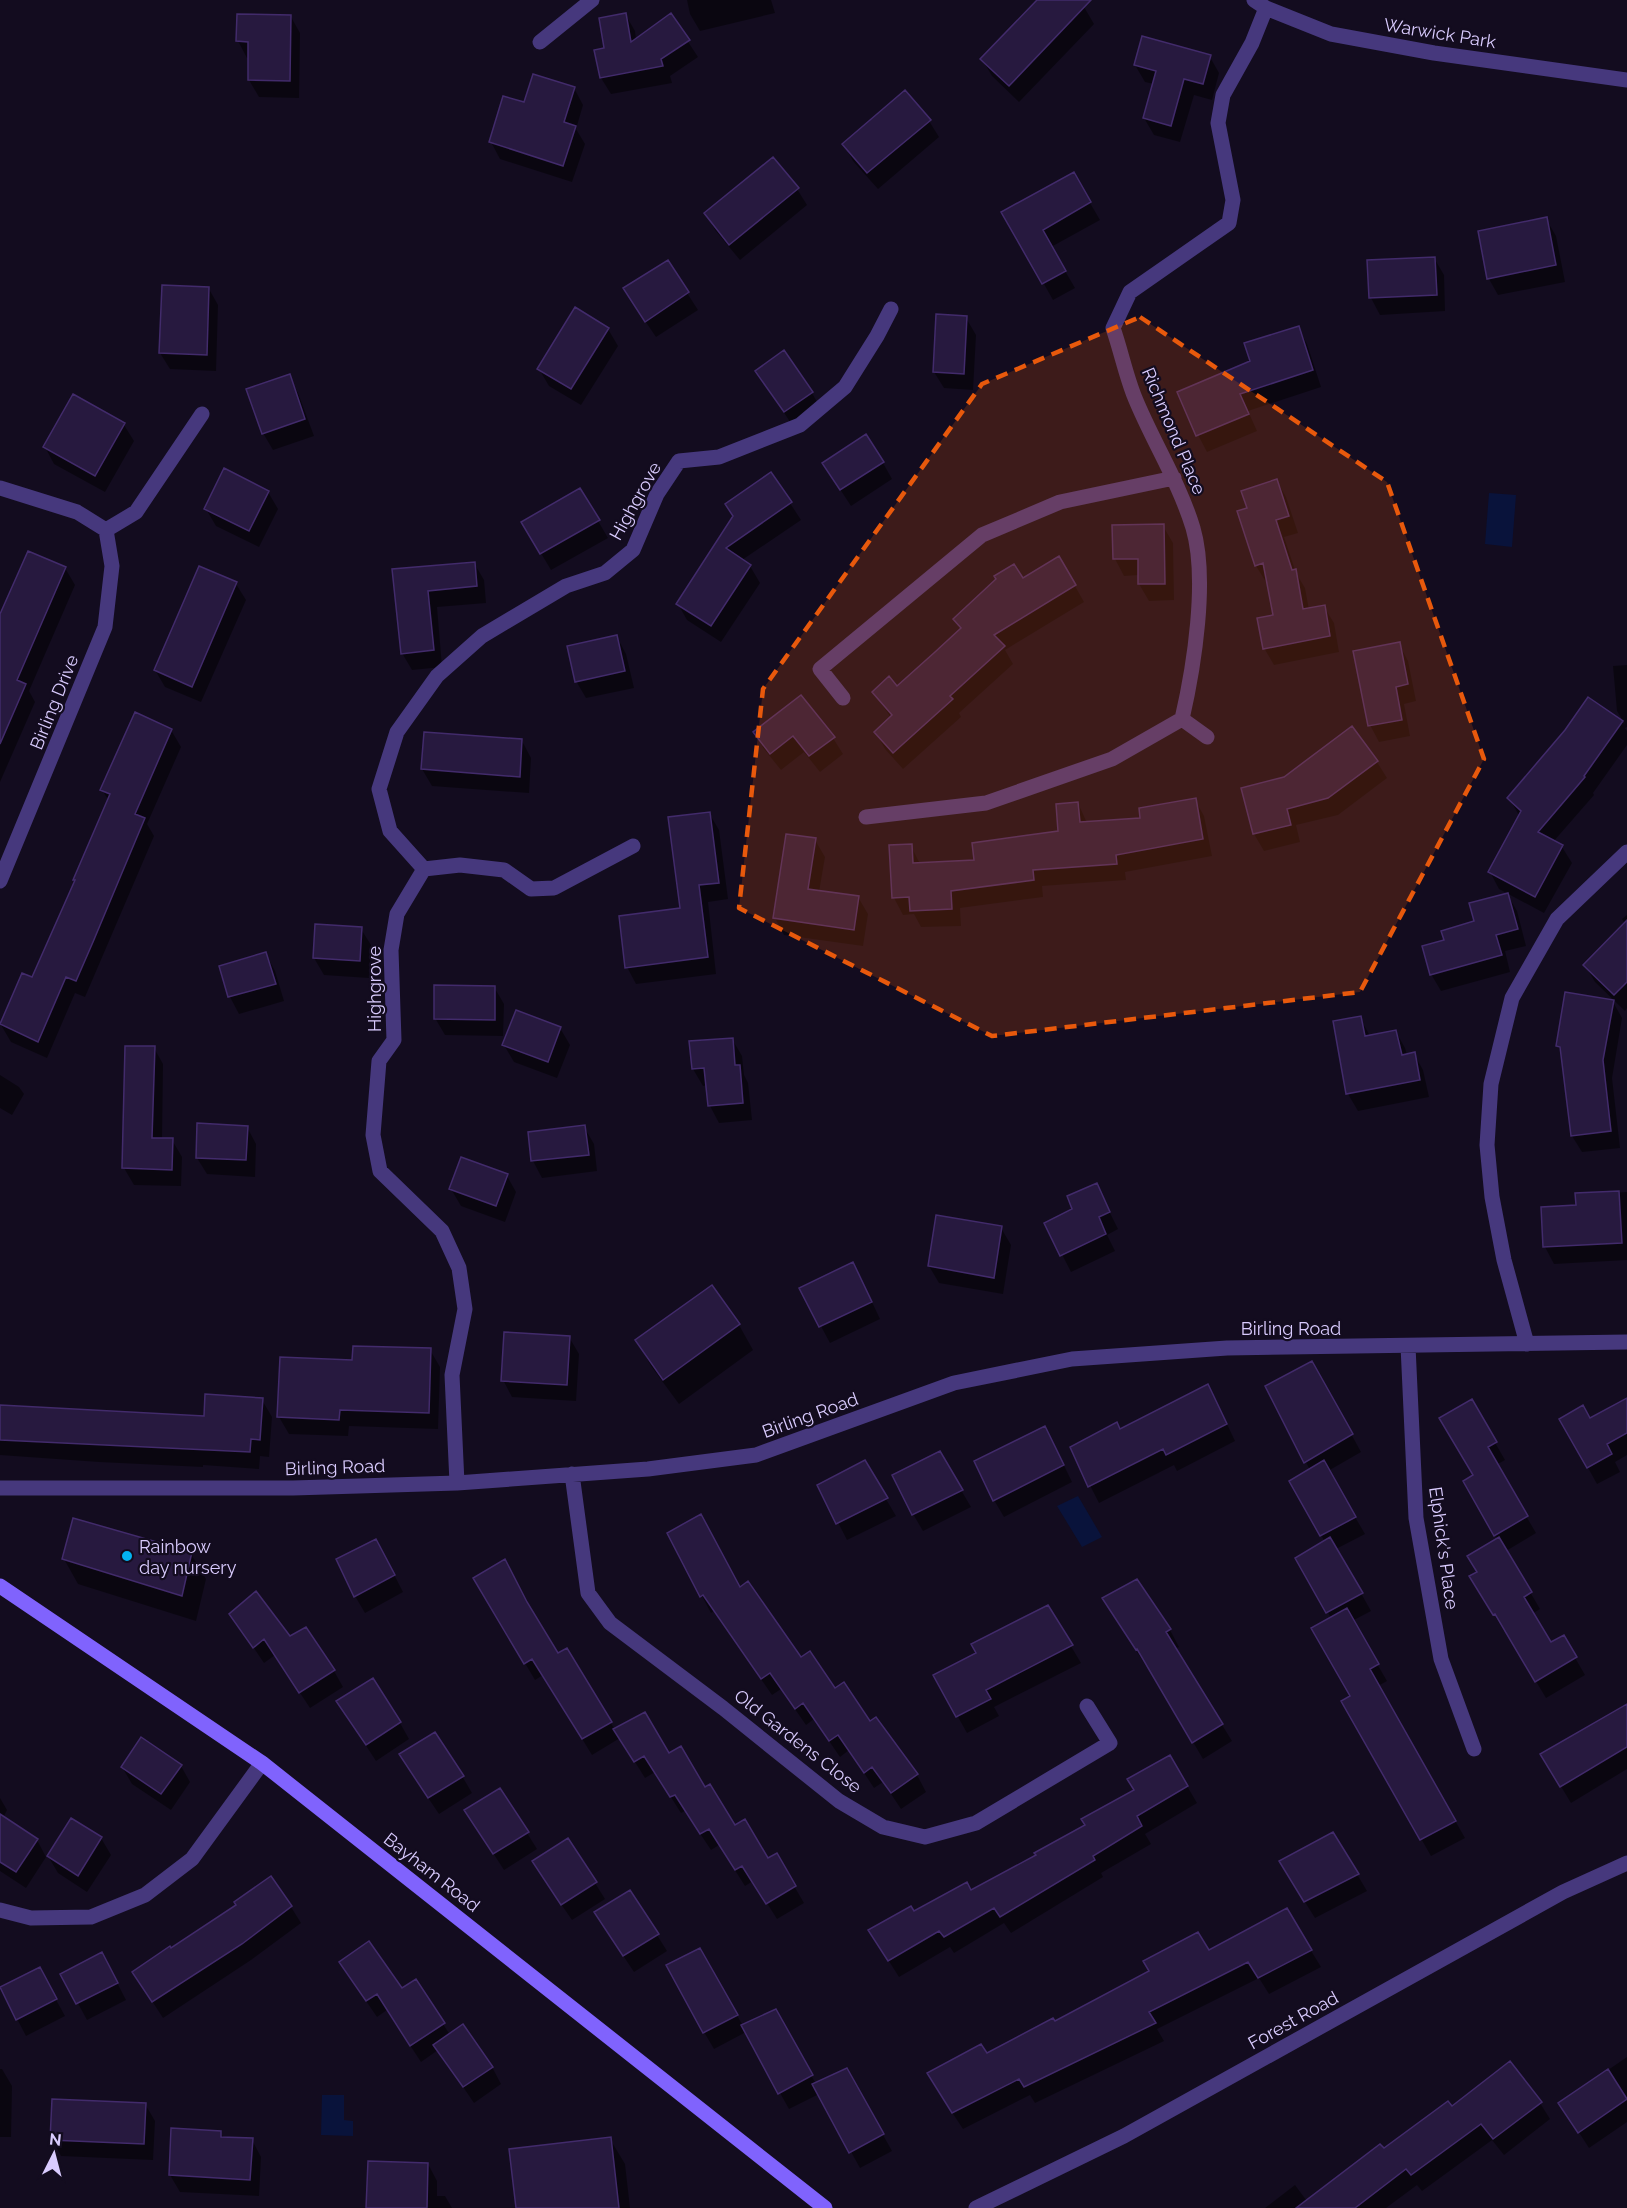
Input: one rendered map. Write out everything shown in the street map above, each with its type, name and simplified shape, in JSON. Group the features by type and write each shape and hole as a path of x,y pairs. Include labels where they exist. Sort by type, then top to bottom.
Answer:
{"main road":[{"name":"Bayham Road","path":"0,1586 262,1763 825,2208"}],"street":[{"path":"540,42 592,0"},
{"name":"Warwick Park","path":"1260,4 1331,34 1434,53 1627,80"},
{"name":"Richmond Place","path":"1182,719 1192,674 1200,579 1193,530 1174,478 1135,398 1113,328 1130,292 1229,223 1233,200 1218,123 1223,95 1252,43 1260,4"},
{"name":"Highgrove","path":"457,1483 452,1375 465,1309 459,1268 442,1231 380,1171 373,1135 379,1061 394,1040 391,950 397,914 424,869 390,831 379,789 397,732 437,676 482,636 566,586 605,573 633,550 657,494 679,461 720,457 800,425 845,387 891,309"},
{"path":"0,488 76,512 106,530 136,512 202,414"},
{"path":"843,698 820,669 982,535 1060,502 1174,478"},
{"name":"Birling Drive","path":"0,881 105,627 112,566 106,530"},
{"path":"866,817 986,803 1112,759 1182,719 1207,737"},
{"path":"424,869 460,865 504,870 531,890 554,888 633,846"},
{"path":"1527,1344 1504,1260 1492,1197 1487,1145 1491,1084 1512,998 1557,919 1627,852"},
{"name":"Birling Road","path":"0,1488 293,1488 457,1483 648,1469 756,1455 954,1383 1072,1359 1227,1348 1627,1342"},
{"name":"Elphick's Place","path":"1408,1346 1416,1518 1441,1659 1474,1749"},
{"name":"Old Gardens Close","path":"572,1474 588,1593 610,1623 723,1708 839,1801 883,1827 925,1837 976,1823 1110,1743 1087,1706"},
{"path":"0,1910 31,1918 91,1917 145,1895 192,1859 262,1763"},
{"name":"Forest Road","path":"976,2208 1124,2136 1563,1892 1627,1863"}],"highlighted area":[{"path":"1140,317 1387,482 1484,759 1360,992 992,1036 739,908 763,689 982,384"}],"water":[{"path":"1489,493 1516,495 1512,547 1485,544"},
{"path":"1078,1496 1102,1537 1082,1547 1057,1506"},
{"path":"322,2095 344,2095 344,2120 353,2121 353,2136 321,2135"}],"building":[{"path":"1037,0 1091,0 1009,86 980,59"},
{"path":"626,13 631,42 671,13 690,40 661,59 663,66 600,78 594,50 604,48 599,18"},
{"path":"237,14 291,15 290,81 248,80 248,42 236,41"},
{"path":"1142,36 1211,55 1203,84 1184,79 1171,126 1143,118 1156,71 1134,65"},
{"path":"533,74 575,87 564,122 576,126 563,166 489,142 503,96 524,102"},
{"path":"905,90 931,120 867,173 842,144"},
{"path":"773,157 799,188 729,245 704,213"},
{"path":"1074,172 1091,202 1043,230 1066,271 1042,284 1001,212"},
{"path":"1547,217 1556,265 1487,279 1478,231"},
{"path":"1435,257 1437,295 1369,298 1367,260"},
{"path":"668,260 689,292 645,322 623,288"},
{"path":"162,285 209,287 207,355 159,353"},
{"path":"575,307 609,328 571,389 537,369"},
{"path":"936,314 967,316 964,374 933,372"},
{"path":"1299,326 1313,370 1240,394 1249,414 1196,436 1177,392 1250,361 1244,343"},
{"path":"784,350 813,392 784,412 755,371"},
{"path":"290,374 305,419 262,434 246,389"},
{"path":"73,394 125,423 95,476 43,447"},
{"path":"866,434 884,462 840,490 822,463"},
{"path":"224,468 269,491 249,531 204,509"},
{"path":"771,472 792,502 726,548 751,565 711,626 676,604 733,516 725,504"},
{"path":"1277,479 1289,516 1276,520 1292,570 1296,569 1303,609 1325,605 1330,636 1263,649 1257,618 1273,615 1263,563 1255,566 1237,511 1247,508 1241,491"},
{"path":"580,488 600,520 540,554 521,522"},
{"path":"1164,524 1165,584 1138,584 1138,559 1113,559 1112,525"},
{"path":"28,551 66,567 17,680 26,684 0,744 0,614"},
{"path":"1059,556 1076,585 994,635 1005,646 950,696 953,699 893,753 874,732 892,715 872,692 889,676 897,686 961,628 953,619 996,579 994,576 1014,564 1023,578"},
{"path":"475,562 477,586 428,591 434,650 401,654 392,569"},
{"path":"199,566 237,582 192,687 154,670"},
{"path":"617,635 625,671 575,682 567,646"},
{"path":"1400,642 1408,684 1396,687 1402,720 1368,726 1353,651"},
{"path":"801,695 835,737 809,756 793,736 770,754 753,732"},
{"path":"1588,697 1623,721 1585,777 1538,832 1563,845 1535,897 1488,872 1521,811 1507,798 1565,730"},
{"path":"135,712 172,729 135,814 145,818 93,942 76,981 66,977 38,1042 0,1024 22,973 32,977 75,880 73,880 110,794 100,790"},
{"path":"1352,726 1378,761 1328,798 1287,809 1291,825 1253,834 1241,788 1284,777"},
{"path":"424,732 522,739 520,777 421,769"},
{"path":"1196,798 1203,839 1116,855 1117,864 1033,870 1034,880 951,891 952,909 910,911 909,897 892,898 889,845 912,844 913,863 974,860 972,843 1058,831 1056,804 1078,802 1080,822 1140,818 1139,808"},
{"path":"710,812 719,883 699,885 708,957 625,968 619,916 680,908 668,817"},
{"path":"786,834 816,838 808,889 859,896 854,930 773,918"},
{"path":"1508,893 1518,929 1496,935 1502,955 1430,975 1422,946 1444,940 1441,931 1474,921 1469,903"},
{"path":"1627,920 1627,982 1614,995 1583,965"},
{"path":"315,924 362,927 360,961 313,958"},
{"path":"266,952 276,984 228,997 219,966"},
{"path":"434,985 495,986 495,1020 434,1019"},
{"path":"1565,992 1614,1000 1603,1060 1611,1131 1571,1136 1560,1047 1556,1046"},
{"path":"516,1010 561,1027 548,1062 502,1045"},
{"path":"1361,1016 1365,1036 1396,1030 1402,1055 1415,1052 1420,1080 1346,1094 1333,1021"},
{"path":"733,1038 735,1065 740,1065 743,1103 708,1106 704,1068 692,1069 689,1041"},
{"path":"125,1046 155,1046 152,1138 173,1138 172,1170 122,1168"},
{"path":"197,1123 248,1126 246,1160 196,1158"},
{"path":"585,1125 589,1155 531,1161 528,1132"},
{"path":"461,1157 508,1174 496,1206 449,1189"},
{"path":"1097,1183 1110,1212 1099,1217 1106,1234 1060,1256 1044,1223 1072,1209 1067,1196"},
{"path":"1619,1191 1622,1243 1543,1247 1541,1207 1576,1205 1575,1193"},
{"path":"936,1215 1002,1226 994,1278 928,1266"},
{"path":"853,1262 872,1302 819,1327 799,1288"},
{"path":"712,1285 740,1324 663,1380 635,1340"},
{"path":"504,1332 570,1336 567,1385 501,1381"},
{"path":"353,1346 431,1348 429,1413 340,1410 339,1420 277,1417 280,1357 352,1360"},
{"path":"1312,1361 1353,1434 1304,1463 1265,1386"},
{"path":"1208,1384 1227,1424 1166,1455 1163,1449 1088,1487 1070,1447 1117,1422 1120,1429"},
{"path":"205,1394 263,1398 260,1440 251,1439 250,1452 0,1440 0,1405 204,1416"},
{"path":"1627,1398 1627,1433 1607,1444 1612,1454 1587,1468 1559,1419 1583,1405 1590,1418"},
{"path":"1472,1399 1497,1442 1488,1447 1528,1516 1494,1536 1463,1481 1473,1475 1439,1418"},
{"path":"1045,1426 1064,1465 993,1501 974,1461"},
{"path":"940,1451 963,1490 912,1515 892,1475"},
{"path":"865,1460 888,1498 836,1524 817,1485"},
{"path":"1324,1460 1356,1517 1320,1536 1289,1481"},
{"path":"701,1514 740,1587 748,1581 801,1657 810,1651 835,1688 844,1682 870,1721 876,1717 918,1774 891,1793 872,1767 864,1773 838,1735 829,1741 803,1703 795,1709 770,1673 761,1679 703,1595 700,1597 667,1533"},
{"name":"Rainbow day nursery","path":"73,1518 192,1552 182,1596 62,1559"},
{"path":"1330,1537 1363,1593 1326,1613 1295,1558"},
{"path":"1499,1537 1532,1592 1524,1597 1551,1642 1564,1635 1577,1657 1535,1682 1495,1614 1493,1615 1469,1576 1477,1572 1467,1556"},
{"path":"376,1539 395,1575 354,1597 336,1559"},
{"path":"505,1559 527,1602 558,1653 567,1648 612,1722 582,1739 532,1659 524,1664 473,1578"},
{"path":"1137,1579 1171,1629 1166,1632 1223,1724 1192,1743 1137,1649 1102,1598"},
{"path":"256,1591 290,1636 306,1627 335,1670 299,1693 264,1639 253,1648 229,1614"},
{"path":"1048,1605 1073,1645 986,1690 991,1699 956,1717 933,1675 976,1653 971,1644"},
{"path":"1347,1608 1379,1664 1370,1669 1456,1821 1420,1840 1341,1701 1350,1696 1311,1628"},
{"path":"373,1678 401,1722 366,1745 336,1701"},
{"path":"1627,1704 1627,1747 1560,1787 1540,1754"},
{"path":"645,1712 669,1753 681,1746 705,1787 710,1784 735,1825 745,1819 768,1858 777,1853 796,1886 766,1904 742,1866 735,1870 709,1829 700,1834 675,1795 670,1797 644,1756 634,1762 613,1729"},
{"path":"435,1732 464,1776 428,1798 399,1754"},
{"path":"141,1737 182,1765 161,1794 121,1767"},
{"path":"1170,1755 1188,1786 1137,1816 1142,1826 1093,1856 1095,1860 1000,1917 994,1908 944,1937 939,1931 888,1961 868,1930 911,1906 914,1911 967,1882 971,1890 1036,1855 1034,1853 1085,1825 1081,1819 1134,1790 1127,1779"},
{"path":"500,1788 529,1832 493,1854 464,1810"},
{"path":"0,1814 38,1839 16,1872 0,1862"},
{"path":"71,1818 102,1837 78,1876 47,1856"},
{"path":"1333,1832 1359,1874 1304,1902 1279,1861"},
{"path":"568,1838 597,1882 561,1905 532,1861"},
{"path":"271,1876 292,1906 242,1944 152,2002 132,1972 236,1905 234,1902"},
{"path":"630,1890 659,1934 623,1956 594,1912"},
{"path":"1287,1908 1312,1950 1258,1978 1248,1962 1149,2012 1156,2023 1024,2087 1019,2079 952,2113 927,2073 981,2044 987,2053 1053,2018 1055,2021 1149,1971 1143,1961 1198,1932 1209,1950"},
{"path":"369,1941 402,1988 416,1979 445,2023 410,2046 377,1994 366,2001 339,1962"},
{"path":"700,1948 738,2015 703,2033 666,1965"},
{"path":"102,1952 118,1983 76,2004 60,1974"},
{"path":"40,1967 57,1999 16,2020 0,1987"},
{"path":"776,2009 813,2075 778,2094 741,2025"},
{"path":"463,2024 493,2067 463,2087 433,2045"},
{"path":"1510,2061 1542,2102 1493,2139 1481,2124 1411,2175 1406,2169 1355,2208 1296,2208 1380,2144 1384,2148 1448,2101 1452,2106"},
{"path":"847,2068 884,2134 849,2153 812,2084"},
{"path":"1608,2069 1627,2099 1578,2133 1558,2103"},
{"path":"52,2099 146,2103 144,2144 50,2140"},
{"path":"171,2128 221,2131 221,2137 253,2138 250,2180 169,2175"},
{"path":"611,2137 619,2208 516,2208 509,2149"},
{"path":"368,2161 428,2163 427,2208 366,2208"}],"place":[{"name":"Rainbow day nursery","path":"127,1556"}]}
